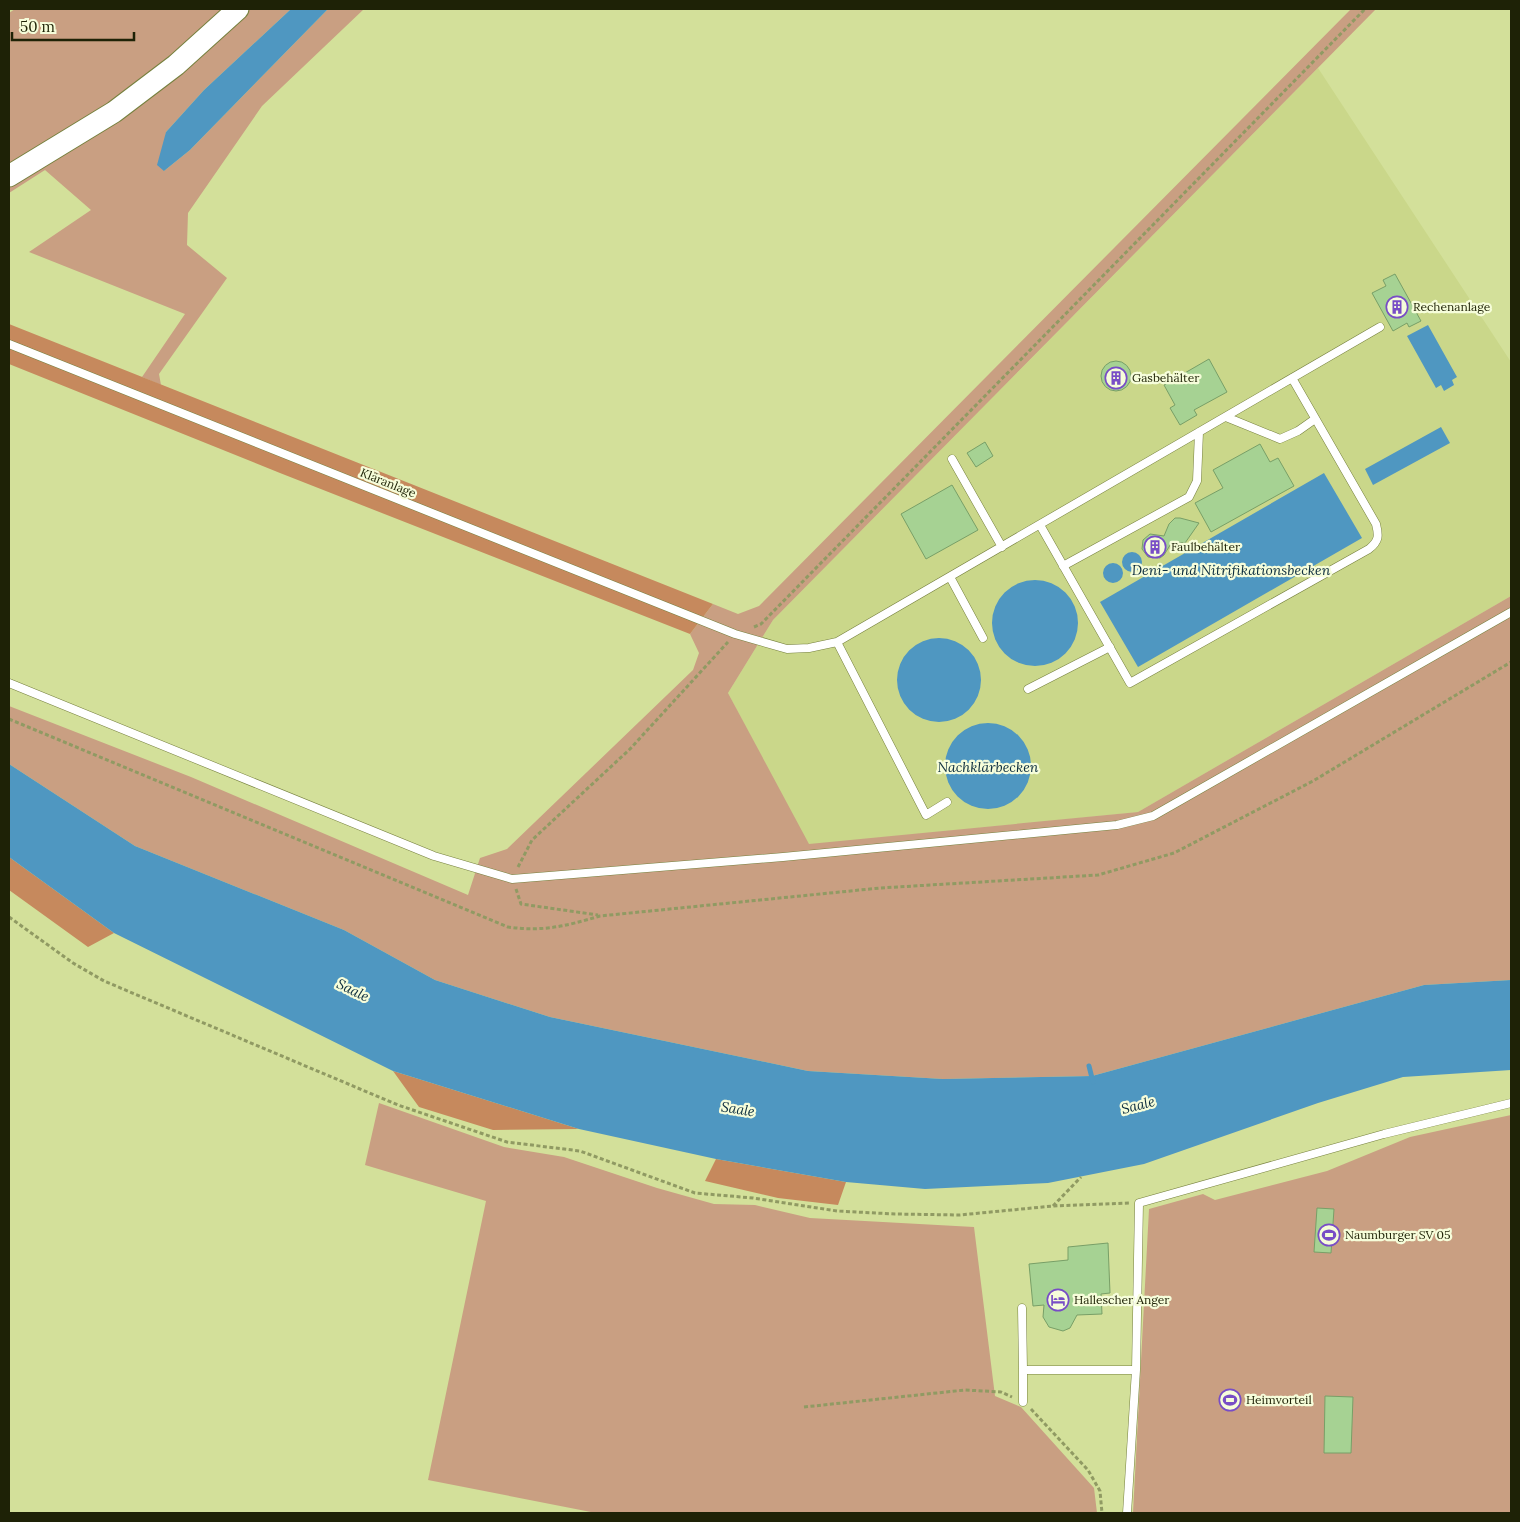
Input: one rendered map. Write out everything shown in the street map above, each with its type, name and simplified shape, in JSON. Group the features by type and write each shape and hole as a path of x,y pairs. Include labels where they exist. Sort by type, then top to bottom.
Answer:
{"street":[{"path":"9,176 114,112 176,65 238,9"}],"lane":[{"name":"Kläranlage","path":"9,344 735,634 787,649 809,648 838,642 1380,327"},
{"path":"1040,525 1130,683 1377,543 1376,524 1292,378"},
{"path":"1226,416 1280,439 1298,431 1315,418"},
{"path":"1064,566 1189,497 1197,481 1199,432"},
{"path":"952,459 1002,547"},
{"path":"950,576 982,638"},
{"path":"9,683 434,856 512,879 783,857 1088,828 1117,825 1153,816 1511,612"},
{"path":"838,642 926,815 947,802"},
{"path":"1028,689 1110,646"},
{"path":"1127,1513 1136,1370 1139,1202 1384,1134 1511,1103"},
{"path":"1022,1308 1023,1402"},
{"path":"1023,1370 1136,1370"}],"path":[{"path":"600,916 521,904 512,879 532,840 630,749 735,634 761,624 1365,9"},
{"path":"9,719 508,927 530,930 558,928 600,916 880,888 1098,875 1174,853 1235,822 1313,781 1511,662"},
{"path":"9,917 73,964 104,981 398,1106 507,1142 580,1151 695,1193 753,1198 837,1211 960,1215 1053,1206 1139,1202"},
{"path":"1053,1206 1081,1176"},
{"path":"804,1407 965,1390 1001,1392 1023,1402 1088,1470 1100,1491 1102,1513"}],"shaded area":[{"path":"15,9 291,9 204,90 166,132 164,171 190,150 328,9 364,9 262,106 188,213 187,245 227,278 159,374 161,385 142,377 185,314 29,252 91,210 45,170 9,193 9,13"},
{"path":"1351,9 1376,9 773,620 728,693 809,844 1138,812 1511,596 1511,980 1424,985 1092,1076 943,1079 808,1071 550,1017 435,980 344,930 135,846 9,764 9,706 191,777 468,895 480,858 507,849 693,670 699,653 690,634 713,604 738,614 759,606"},
{"path":"1318,68 1511,362 1511,596 1138,812 808,845 728,693 773,620"},
{"path":"9,324 713,604 690,634 280,473 9,364"},
{"path":"9,857 114,933 88,947 9,890"},
{"path":"393,1071 579,1129 493,1130 419,1107"},
{"path":"379,1103 504,1147 564,1157 657,1188 714,1204 755,1205 810,1218 974,1227 995,1396 1021,1407 1094,1488 1097,1513 596,1513 428,1480 486,1201 365,1165"},
{"path":"1511,1115 1511,1513 1133,1513 1149,1209 1203,1194 1215,1200 1327,1171 1410,1137"},
{"path":"716,1159 846,1182 838,1205 778,1198 705,1181"}],"water":[{"path":"291,9 328,9 190,150 164,171 157,165 166,132 204,90"},
{"path":"1428,325 1457,377 1452,380 1454,385 1444,391 1441,385 1436,388 1407,336"},
{"path":"1441,427 1450,443 1373,485 1365,469"},
{"name":"Deni- und Nitrifikationsbecken","path":"1324,473 1362,538 1138,667 1100,602"},
{"path":"1132,552 1139,555 1142,562 1139,569 1132,572 1125,569 1122,562 1125,555"},
{"path":"1113,563 1120,566 1123,573 1120,580 1113,583 1106,580 1103,573 1106,566"},
{"path":"1035,580 1059,587 1071,599 1078,623 1071,647 1059,659 1035,666 1011,659 999,647 992,623 999,599 1011,587"},
{"name":"Nachklärbecken","path":"931,638 947,638 963,645 974,656 981,672 978,696 969,710 963,715 947,722 931,722 915,715 904,704 897,688 897,672 904,656 915,645"},
{"name":"Nachklärbecken","path":"988,723 1004,727 1018,736 1027,750 1031,766 1027,782 1018,796 1004,805 988,809 972,805 958,796 949,782 945,766 949,750 958,736 972,727"},
{"name":"Saale","path":"9,764 135,846 344,930 435,980 550,1017 808,1071 943,1079 1092,1076 1424,985 1511,980 1511,1070 1403,1077 1318,1103 1144,1164 1048,1183 925,1189 846,1182 716,1159 579,1129 393,1071 114,933 9,857"}],"building":[{"name":"Rechenanlage","path":"1395,274 1421,321 1409,327 1407,323 1393,331 1372,293 1386,286 1383,280"},
{"path":"1209,359 1227,392 1194,410 1197,415 1180,425 1170,408 1175,405 1164,385"},
{"name":"Gasbehälter","path":"1116,361 1122,362 1130,370 1130,382 1122,390 1116,391 1110,390 1102,382 1101,376 1102,370 1110,362"},
{"path":"985,442 993,456 976,467 967,453"},
{"path":"1260,444 1270,462 1278,458 1294,486 1211,532 1195,503 1223,488 1213,470"},
{"path":"952,485 978,530 926,559 901,514"},
{"path":"1175,518 1199,523 1185,543 1172,542 1160,558 1148,557 1142,549 1143,540 1150,534 1164,536 1169,524"},
{"path":"1317,1208 1334,1209 1331,1253 1314,1252"},
{"path":"1108,1243 1110,1293 1101,1294 1102,1314 1077,1315 1070,1328 1063,1331 1049,1327 1043,1317 1044,1305 1033,1306 1029,1264 1068,1260 1068,1247"},
{"path":"1325,1396 1353,1397 1351,1453 1324,1453"}],"waterway":[{"path":"1089,1066 1093,1082"}],"place":[{"name":"Rechenanlage","path":"1397,307"},
{"name":"Gasbehälter","path":"1116,378"},
{"name":"Faulbehälter","path":"1155,547"},
{"name":"Naumburger SV 05","path":"1329,1235"},
{"name":"Hallescher Anger","path":"1058,1300"},
{"name":"Heimvorteil","path":"1230,1400"}]}
